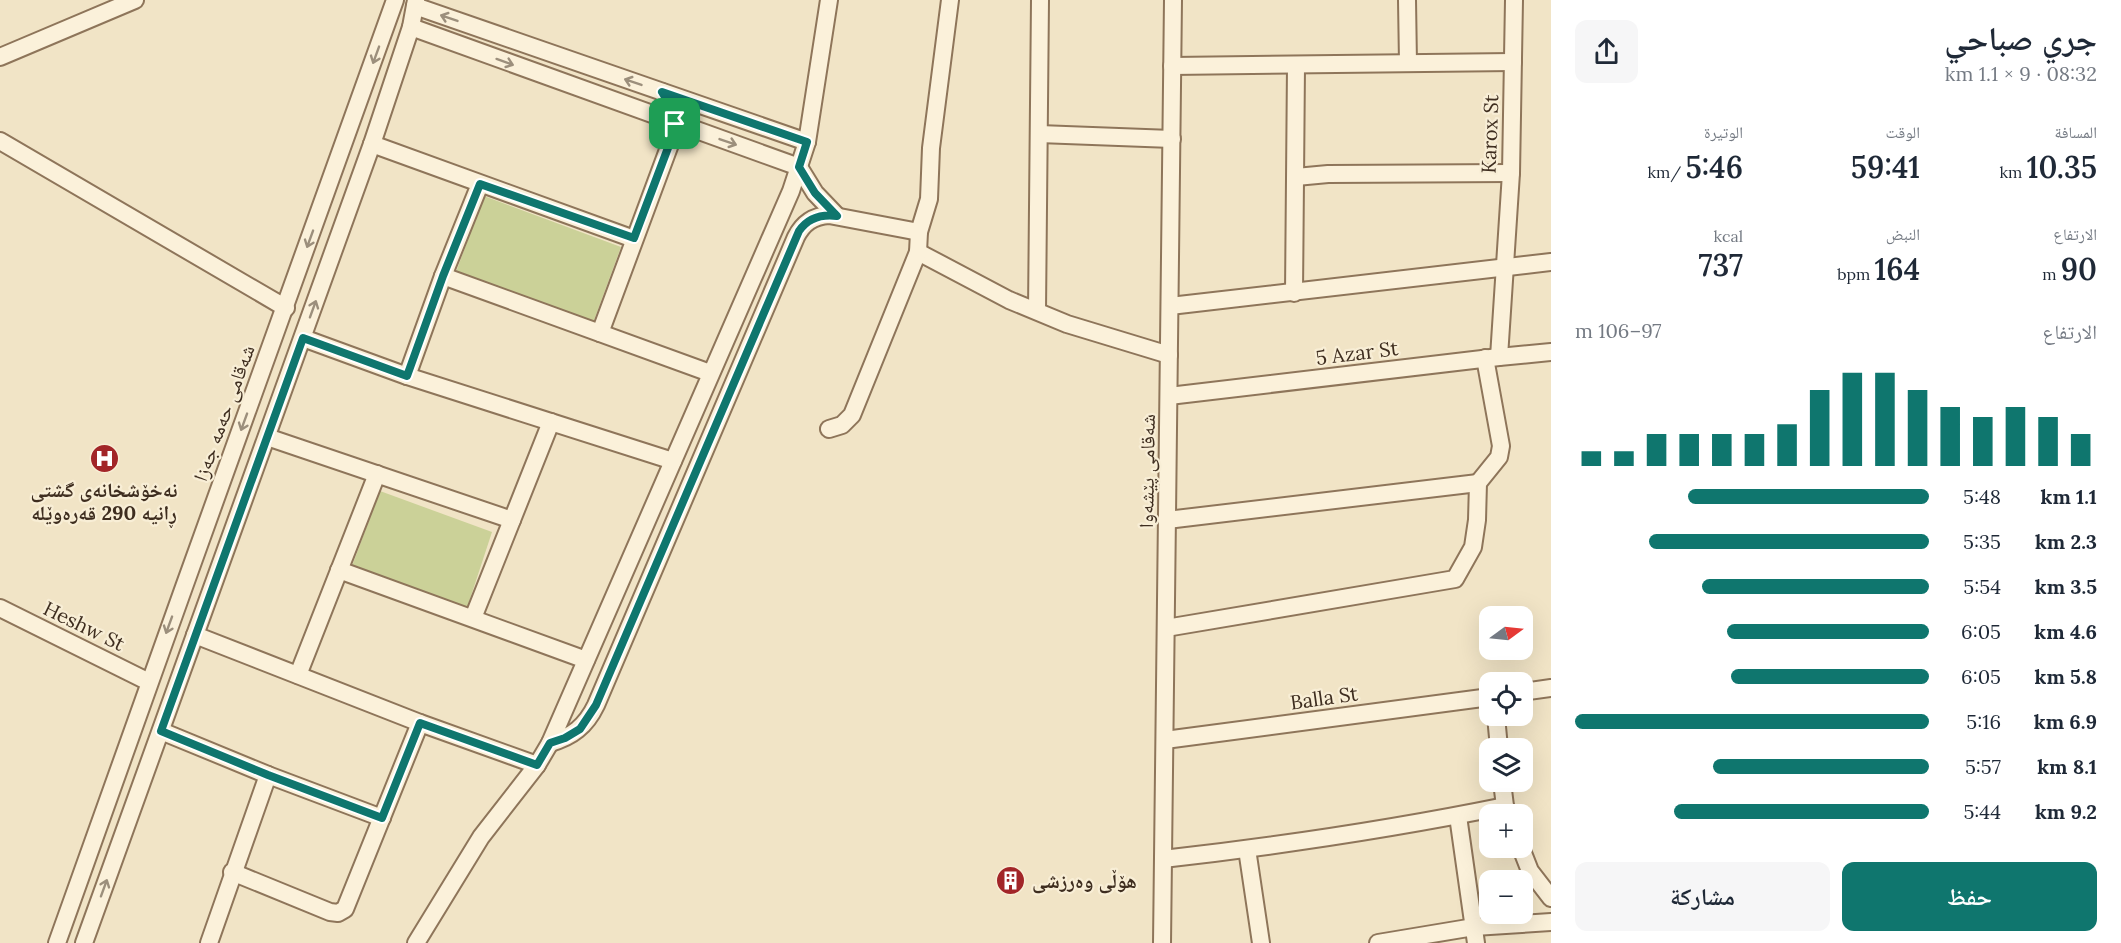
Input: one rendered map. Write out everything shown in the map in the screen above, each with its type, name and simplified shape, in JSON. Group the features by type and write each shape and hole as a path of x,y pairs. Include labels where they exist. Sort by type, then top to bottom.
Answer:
{"street":[{"path":"0,57 135,0"},
{"name":"شەقامی حەمە جەزا","path":"57,943 395,0"},
{"path":"416,943 475,846 537,765 550,743 788,199 807,142 830,0"},
{"path":"829,429 842,425 852,415 918,252 919,232 929,199 931,148 950,0"},
{"path":"1037,311 1040,0"},
{"name":"شەقامی پێشەوا","path":"1162,943 1173,0"},
{"path":"1407,0 1408,63"},
{"name":"Karox St","path":"1478,483 1498,457 1501,446 1492,358 1504,269 1510,173 1514,0"},
{"path":"84,943 372,144 411,27 415,3 807,142"},
{"path":"411,27 799,167 815,193 837,216"},
{"path":"1173,66 1513,62"},
{"path":"1294,293 1296,66"},
{"path":"600,333 672,139 675,124 671,107 662,92"},
{"path":"1039,135 1172,139"},
{"path":"0,141 286,308"},
{"path":"372,144 634,238"},
{"path":"1296,177 1328,174 1510,173"},
{"path":"407,376 443,276 480,184"},
{"path":"550,743 565,738 580,729 596,705 799,231 814,217 822,215 919,232"},
{"path":"918,252 1009,300 1067,324 1169,355"},
{"path":"1170,306 1551,262"},
{"path":"443,276 710,373"},
{"path":"303,338 407,376 673,461"},
{"name":"5 Azar St","path":"1169,396 1551,352"},
{"path":"473,618 551,422"},
{"path":"267,437 512,520"},
{"path":"298,675 377,474"},
{"path":"1166,628 1455,579 1473,547 1477,520 1478,483 1167,520"},
{"path":"197,548 223,558"},
{"path":"339,570 586,660"},
{"path":"178,601 204,611"},
{"name":"Heshw St","path":"0,608 149,682"},
{"path":"195,635 420,723 537,765"},
{"path":"1533,690 1551,688"},
{"name":"Balla St","path":"1165,740 1479,698"},
{"path":"232,872 330,912 338,913 347,906 420,723"},
{"path":"161,731 382,818"},
{"path":"208,943 268,775"},
{"path":"1163,859 1247,849 1479,813"},
{"path":"1458,816 1475,935"},
{"path":"1247,849 1261,943"},
{"path":"1525,858 1530,871 1551,898"},
{"path":"1378,943 1475,935 1551,922"}],"green space":[{"path":"484,196 621,247 593,323 456,272"},
{"path":"380,491 492,532 467,608 352,566"}],"place":[{"name":"نەخۆشخانەی گشتی ڕانیە 290 قەرەوێلە","path":"104,459"},
{"name":"هۆڵی وەرزشی","path":"1011,881"}],"route":[{"path":"662,92 807,142 799,167 815,193 837,216 814,217 799,231 596,705 586,722 572,734 550,743 537,765 420,723 382,818 161,731 303,338 407,376 443,276 480,184 634,238 672,139 675,124 671,107 662,92"}]}
